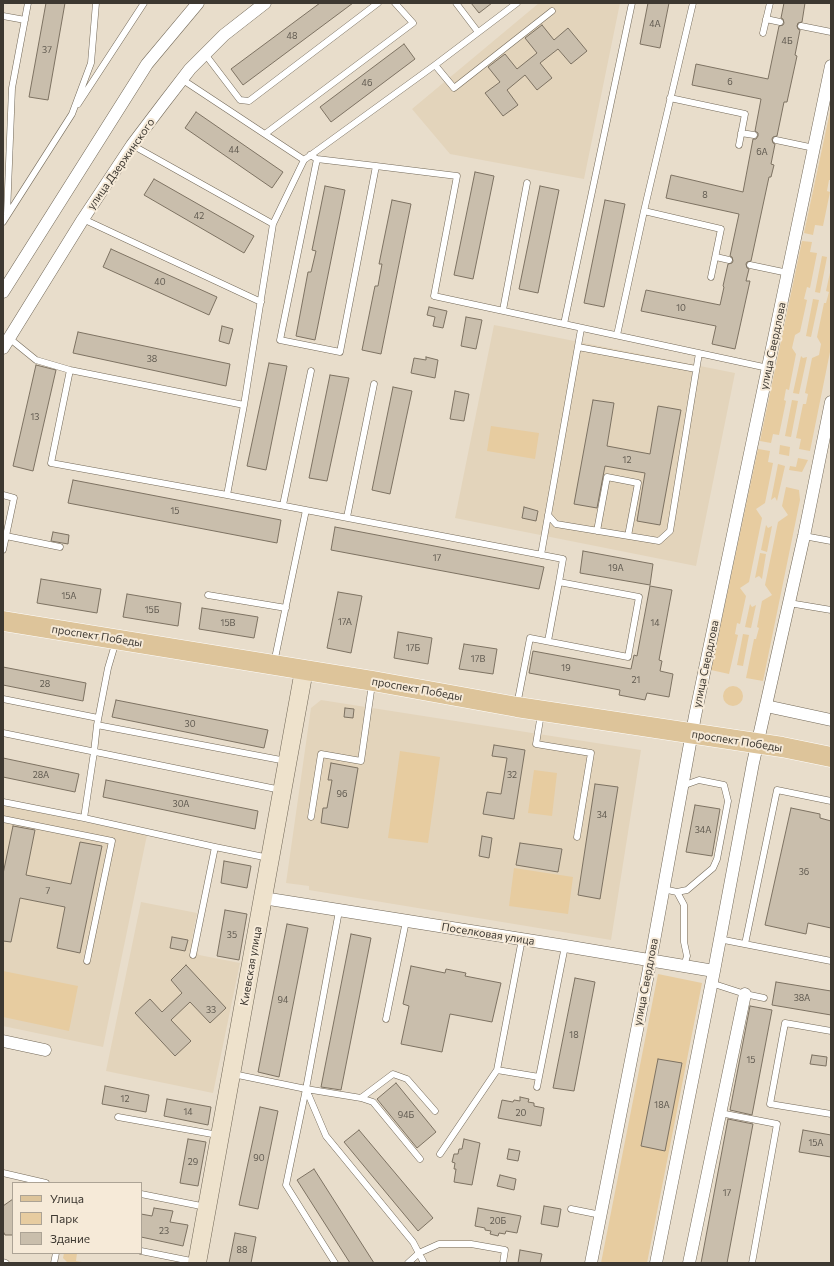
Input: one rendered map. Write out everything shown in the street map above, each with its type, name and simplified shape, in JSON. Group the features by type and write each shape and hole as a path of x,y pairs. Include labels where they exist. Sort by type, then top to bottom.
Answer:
{"main road":[{"name":"проспект Победы","path":"3,621 373,681 517,707 758,744 831,757"},
{"name":"Киевская улица","path":"197,1262 304,670"}],"street":[{"path":"3,292 147,64 198,3"},
{"name":"улица Дзержинского","path":"6,343 83,218 132,145 204,54 224,35 265,3"},
{"name":"улица Свердлова","path":"591,1263 650,961 692,734 831,66"},
{"path":"656,1263 758,744 804,536 831,402"},
{"path":"766,706 831,720"},
{"name":"Поселковая улица","path":"263,898 684,966 712,977"},
{"path":"689,1263 745,994"},
{"path":"3,1041 45,1050"}],"lane":[{"path":"7,216 12,88 28,3"},
{"path":"72,114 91,63 96,3"},
{"path":"3,222 144,3"},
{"path":"204,54 240,100 249,101 378,3"},
{"path":"265,134 413,23 395,3"},
{"path":"456,3 478,32"},
{"path":"227,495 244,405 273,224 304,160 435,65 517,3"},
{"path":"564,324 632,3"},
{"path":"617,335 692,3"},
{"path":"763,33 770,3"},
{"path":"435,65 454,88 552,11"},
{"path":"3,16 25,20"},
{"path":"766,20 780,22"},
{"path":"800,26 831,32"},
{"path":"183,80 304,160"},
{"path":"670,98 745,114 739,145"},
{"path":"741,133 754,135"},
{"path":"776,140 814,148"},
{"path":"132,145 273,224"},
{"path":"310,155 317,159 457,176 434,296 768,368"},
{"path":"317,159 280,340 340,352 376,166"},
{"path":"503,310 528,183"},
{"path":"644,211 721,229 712,277"},
{"path":"83,218 260,302"},
{"path":"716,257 729,260"},
{"path":"750,265 788,273"},
{"path":"541,555 581,328"},
{"path":"6,343 36,360 70,370 244,405"},
{"path":"578,347 696,370"},
{"path":"548,514 556,524 659,541 670,531 699,353"},
{"path":"70,370 51,463 283,505 563,559 548,641"},
{"path":"283,505 311,371"},
{"path":"347,517 374,384"},
{"path":"597,531 607,477 638,483 628,536"},
{"path":"3,495 14,498 3,550"},
{"path":"274,665 306,510"},
{"path":"6,536 60,547"},
{"path":"804,536 831,541"},
{"path":"517,707 530,638 628,656 639,597 559,582"},
{"path":"208,595 286,608"},
{"path":"789,603 831,610"},
{"path":"84,818 98,718 108,668 116,639"},
{"path":"311,817 321,754 361,761 373,681"},
{"path":"3,699 98,718"},
{"path":"542,710 536,744 591,753 577,837"},
{"path":"97,725 288,761"},
{"path":"3,733 283,790"},
{"path":"663,889 677,892 687,890 713,868 717,859 728,801 724,785 699,780 682,786"},
{"path":"745,944 778,790 831,801"},
{"path":"3,802 270,858"},
{"path":"3,820 112,841 87,961"},
{"path":"193,955 215,847"},
{"path":"677,892 684,905 684,942 687,956 684,966"},
{"path":"335,1263 286,1185 306,1089 339,911"},
{"path":"386,1019 406,921"},
{"path":"440,1154 497,1070 522,939"},
{"path":"719,939 831,961"},
{"path":"537,1087 565,946"},
{"path":"712,977 745,994 764,998"},
{"path":"831,1031 785,1023 770,1104 831,1114"},
{"path":"497,1070 539,1077"},
{"path":"231,1073 306,1089 361,1098 373,1102 420,1159"},
{"path":"361,1098 393,1074 407,1079 435,1112"},
{"path":"306,1089 326,1136 413,1242 424,1263"},
{"path":"720,1113 776,1124 752,1263"},
{"path":"118,1117 220,1136"},
{"path":"3,1173 42,1182"},
{"path":"142,1194 207,1207"},
{"path":"571,1209 601,1215"},
{"path":"408,1263 419,1253 439,1244 471,1244 505,1250 503,1263"},
{"path":"142,1251 197,1262"}],"shaded area":[{"path":"539,3 620,3 584,179 450,154 412,109"},
{"path":"494,325 735,373 696,566 455,518"},
{"path":"321,700 641,750 611,940 309,890 309,886 286,883 311,708"},
{"path":"3,805 147,835 103,1047 3,1026"},
{"path":"141,902 197,913 192,939 199,955 240,963 213,1093 106,1071"}],"green space":[{"path":"831,107 831,180 829,180 827,191 830,192 823,226 815,225 813,235 804,233"},
{"path":"802,241 812,242 810,252 817,253 810,288 807,287 804,299 807,300 800,332 795,335 792,348 796,354 789,390 786,389 784,400 786,401 779,435 773,434 771,443 760,441"},
{"path":"822,256 827,257 820,293 815,292"},
{"path":"831,268 831,347 810,451 799,449 801,439 796,438 803,404 806,404 808,394 805,393 812,358 819,355 821,344 817,337 824,303 826,303 829,292 826,291"},
{"path":"813,299 819,300 811,337 806,336"},
{"path":"801,356 803,358 807,357 799,394 793,393"},
{"path":"792,400 798,401 791,437 785,436"},
{"path":"491,426 539,433 535,459 487,451"},
{"path":"780,445 790,447 789,456 779,454"},
{"path":"758,449 770,451 768,462 773,463 765,503 756,509 762,518 749,582 740,588 746,596 740,624 737,623 735,634 738,635 729,674 711,670"},
{"path":"798,458 808,460 802,472 789,470 790,466 796,467"},
{"path":"778,464 785,466 777,501 775,497 771,500"},
{"path":"786,487 799,490 800,500 763,681 746,678 754,639 756,639 759,628 757,627 762,601 772,595 765,585 778,522 788,515 782,506"},
{"path":"766,525 768,528 772,526 767,552 761,550"},
{"path":"760,553 766,554 762,579 759,576 755,578"},
{"path":"750,604 752,607 756,605 751,628 745,627"},
{"path":"743,634 749,635 743,666 737,665"},
{"path":"733,686 740,689 743,696 740,703 733,706 726,703 723,696 726,689"},
{"path":"400,751 440,757 428,843 388,838"},
{"path":"534,770 557,773 552,816 528,813"},
{"path":"514,868 573,877 568,914 509,906"},
{"path":"3,971 78,986 69,1031 3,1017"},
{"path":"658,974 702,983 647,1263 601,1263"},
{"path":"64,1254 77,1254 76,1261 88,1263 68,1263 63,1258"}],"building":[{"path":"46,3 65,3 48,100 29,97"},
{"path":"320,3 353,3 243,85 231,69"},
{"path":"471,3 492,3 479,13"},
{"path":"648,3 669,3 660,48 640,44"},
{"path":"784,3 805,3 802,22 798,23 797,26 800,30 795,55 797,56 787,102 784,102 777,136 773,137 772,139 773,143 775,144 771,164 774,165 771,177 769,177 751,261 747,262 746,264 747,268 749,269 746,281 750,281 735,349 712,344 716,326 641,311 646,290 720,305 728,264 732,263 733,261 732,257 730,256 739,214 666,198 671,175 743,192 753,139 756,139 758,136 758,133 755,131 761,99 692,85 696,64 768,79 779,26 783,25 784,23 783,19 781,18"},
{"path":"542,25 554,40 568,28 587,51 571,64 558,49 540,63 552,78 537,90 525,75 507,90 518,105 503,116 485,93 500,82 488,67 505,54 517,69 537,53 525,38"},
{"path":"404,44 415,59 331,122 320,107"},
{"path":"196,112 283,172 272,188 185,128"},
{"path":"475,172 494,176 473,279 454,275"},
{"path":"154,179 254,236 244,253 144,195"},
{"path":"325,186 345,190 315,340 296,336 308,272 311,272 316,251 312,250"},
{"path":"540,186 559,190 538,293 519,289"},
{"path":"392,200 411,204 381,354 362,350 375,286 378,286 382,264 379,264"},
{"path":"605,200 625,204 604,307 584,303"},
{"path":"111,249 217,297 209,315 103,267"},
{"path":"429,307 447,311 443,328 433,326 435,317 427,315"},
{"path":"466,317 482,320 476,349 461,346"},
{"path":"222,326 233,329 229,344 219,341"},
{"path":"78,332 230,364 226,386 73,353"},
{"path":"426,357 438,360 435,378 411,373 414,358 426,360"},
{"path":"269,363 287,366 266,470 247,466"},
{"path":"36,365 56,370 33,471 13,466"},
{"path":"330,375 349,378 327,481 309,478"},
{"path":"393,387 412,391 390,494 372,490"},
{"path":"455,391 469,394 464,421 450,419"},
{"path":"593,400 614,403 607,446 650,454 658,406 681,410 660,525 637,521 645,473 605,466 597,508 574,504"},
{"path":"73,480 281,520 277,543 68,503"},
{"path":"524,507 538,511 536,521 522,518"},
{"path":"335,527 544,567 539,589 331,550"},
{"path":"53,532 69,535 68,544 51,541"},
{"path":"583,551 653,564 650,585 580,573"},
{"path":"41,579 101,589 97,613 37,603"},
{"path":"650,586 672,590 659,660 662,661 660,671 673,674 669,697 647,693 645,700 619,695 620,690 529,673 533,651 631,669 634,655 637,656"},
{"path":"338,592 362,596 351,653 327,648"},
{"path":"127,594 181,603 178,626 123,617"},
{"path":"202,608 258,617 254,638 199,629"},
{"path":"398,632 432,638 428,664 394,658"},
{"path":"464,644 497,649 493,674 459,669"},
{"path":"3,667 86,683 83,701 3,685"},
{"path":"116,700 268,730 264,748 112,717"},
{"path":"345,708 354,709 353,718 344,717"},
{"path":"494,745 525,750 514,819 483,814 487,792 501,794 507,758 492,756"},
{"path":"3,758 79,774 75,792 3,777"},
{"path":"331,763 358,768 348,828 321,823 323,808 327,808 332,780 328,780"},
{"path":"106,780 258,811 255,829 103,797"},
{"path":"595,784 618,787 600,899 578,895"},
{"path":"695,805 720,809 712,856 686,852"},
{"path":"791,808 820,814 820,818 831,821 831,928 808,923 806,934 765,925"},
{"path":"13,826 35,830 26,875 71,884 80,842 102,846 80,953 57,948 65,907 20,898 11,942 3,941 3,874"},
{"path":"482,836 492,838 489,858 479,856"},
{"path":"520,843 562,849 558,872 516,865"},
{"path":"224,861 251,866 247,888 221,883"},
{"path":"225,910 247,914 239,960 217,956"},
{"path":"287,924 308,928 279,1077 258,1072"},
{"path":"351,934 371,938 341,1090 321,1087"},
{"path":"172,937 188,940 185,951 170,948"},
{"path":"186,965 226,1008 210,1023 190,1002 171,1020 191,1041 175,1056 135,1013 150,999 162,1012 182,993 171,980"},
{"path":"411,966 445,973 446,969 466,973 465,976 501,983 492,1022 450,1014 442,1052 401,1044 409,1006 403,1004"},
{"path":"575,978 595,982 574,1091 553,1088"},
{"path":"776,982 831,991 831,1015 772,1005"},
{"path":"750,1006 772,1010 752,1115 730,1110"},
{"path":"812,1055 827,1057 826,1066 810,1064"},
{"path":"658,1059 682,1063 665,1151 641,1146"},
{"path":"396,1083 436,1132 417,1148 377,1099"},
{"path":"105,1086 149,1095 146,1112 102,1104"},
{"path":"520,1097 529,1099 528,1102 534,1103 534,1106 544,1108 541,1126 498,1118 502,1100 513,1102 514,1100 520,1101"},
{"path":"167,1099 211,1107 208,1125 164,1116"},
{"path":"260,1107 278,1111 258,1209 239,1205"},
{"path":"728,1119 753,1124 727,1263 701,1263"},
{"path":"359,1130 433,1218 418,1231 344,1142"},
{"path":"803,1130 831,1135 831,1157 799,1152"},
{"path":"188,1139 206,1142 198,1186 180,1183"},
{"path":"464,1139 480,1143 472,1185 454,1182 456,1169 454,1169 455,1163 452,1162 454,1154 458,1154 459,1149 462,1149"},
{"path":"509,1149 520,1151 518,1161 507,1159"},
{"path":"314,1169 374,1263 350,1263 297,1180"},
{"path":"500,1175 516,1179 514,1190 497,1186"},
{"path":"12,1200 12,1235 5,1235 3,1231 3,1206"},
{"path":"544,1206 561,1209 558,1227 541,1224"},
{"path":"154,1208 173,1211 170,1222 188,1225 183,1246 142,1237 142,1214 152,1216"},
{"path":"478,1208 521,1216 517,1233 506,1231 505,1234 499,1233 498,1236 490,1234 491,1231 485,1230 485,1228 475,1226"},
{"path":"235,1233 256,1237 251,1263 229,1263"},
{"path":"520,1250 542,1254 540,1263 518,1263"}]}
